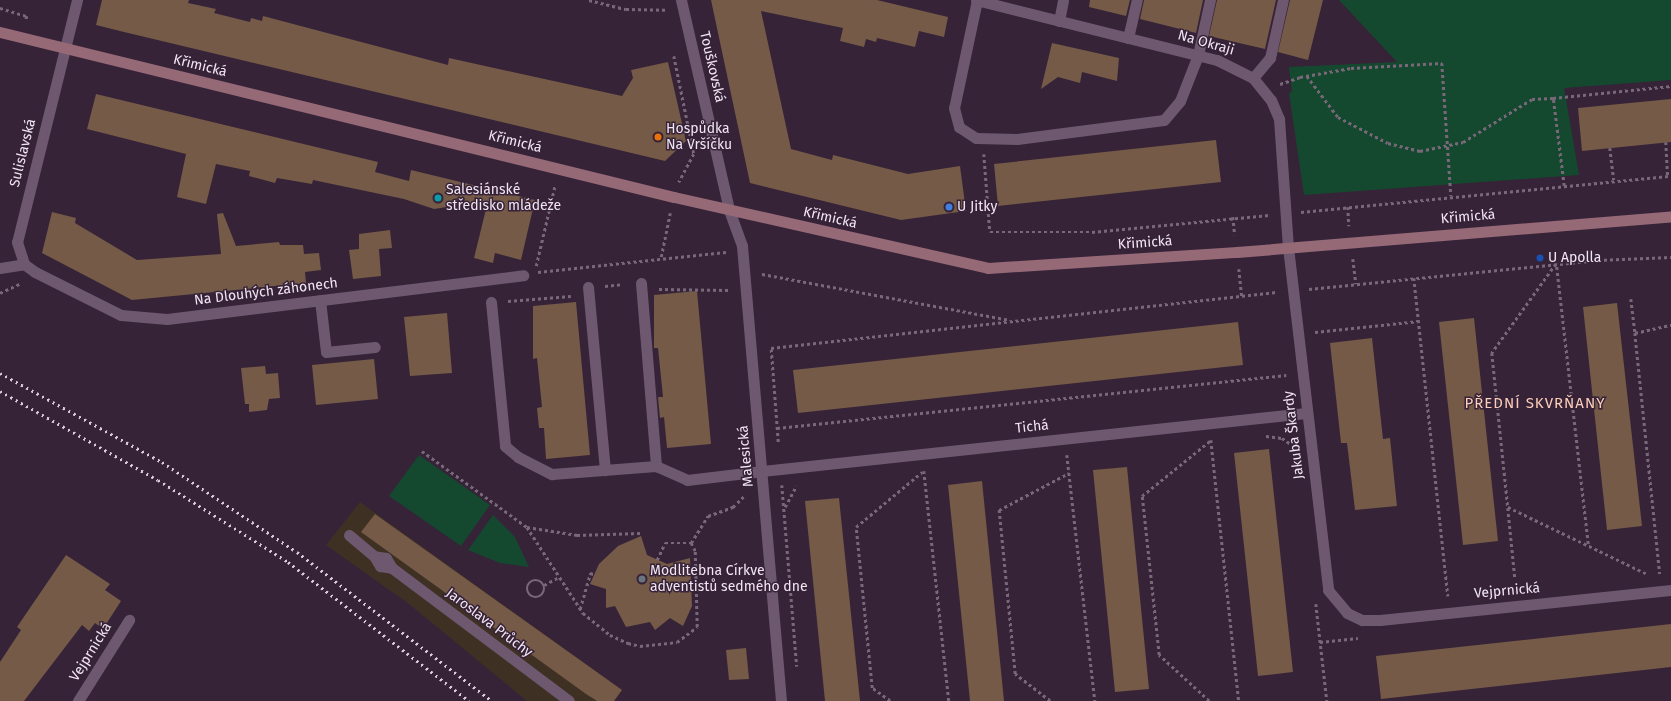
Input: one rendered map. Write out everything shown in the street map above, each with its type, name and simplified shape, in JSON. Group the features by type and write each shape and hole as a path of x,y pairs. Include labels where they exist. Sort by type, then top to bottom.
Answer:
{"main road":[{"name":"Křimická","path":"0,32 728,210 988,268 1288,247 1671,216"}],"street":[{"path":"64,48 77,0"},
{"name":"Touškovská","path":"681,0 728,210"},
{"path":"977,0 954,108 959,127 982,138 1017,139 1164,120 1180,101 1198,55 1210,0"},
{"name":"Na Okraji","path":"977,0 989,1 1058,21 1198,55 1239,68 1253,78 1265,90 1279,119 1288,247"},
{"path":"1058,21 1063,0"},
{"path":"1128,38 1137,0"},
{"path":"1253,78 1270,58 1283,0"},
{"name":"Sulislavská","path":"24,264 17,242 64,48"},
{"name":"Malesická","path":"728,210 742,246 781,701"},
{"name":"Jakuba Škardy","path":"1288,247 1306,413 1328,590 1347,613"},
{"path":"0,268 24,264"},
{"name":"Na Dlouhých záhonech","path":"24,264 95,305 145,319 320,300 523,275"},
{"path":"490,302 505,446 552,474 656,466 640,283"},
{"path":"588,287 605,470"},
{"path":"320,300 326,352 375,347"},
{"name":"Tichá","path":"656,466 687,480 1306,413"},
{"name":"Jaroslava Průchy","path":"349,535 374,556 380,566 392,568 569,701"},
{"name":"Vejprnická","path":"1347,613 1362,620 1380,620 1671,590"},
{"name":"Vejprnická","path":"78,701 129,620"}],"path":[{"path":"589,0 626,9 665,10 667,17"},
{"path":"673,48 694,154 676,189"},
{"path":"1265,90 1307,76 1404,63 1442,63 1446,148 1452,196"},
{"path":"1307,76 1338,117 1360,130 1388,143 1420,151 1446,148 1463,142 1532,99 1671,86"},
{"path":"1553,98 1564,186"},
{"path":"982,138 990,232 1092,232 1614,180 1670,176 1666,142"},
{"path":"1610,148 1614,180"},
{"path":"559,168 535,272 661,257 728,252 728,258"},
{"path":"661,257 670,213"},
{"path":"744,271 1015,321 1292,290 1556,264 1671,257"},
{"path":"1515,578 1492,352 1556,264"},
{"path":"1556,264 1588,544"},
{"path":"1414,278 1450,612"},
{"path":"490,302 574,296 581,288 640,283 661,290 732,290"},
{"path":"731,283 732,298"},
{"path":"1631,299 1661,581"},
{"path":"1297,334 1419,322"},
{"path":"1635,333 1671,325"},
{"path":"777,428 1286,375"},
{"path":"1262,436 1282,438 1298,451"},
{"path":"1204,441 1219,439"},
{"path":"1209,701 1159,655 1142,496 1211,440"},
{"path":"1211,440 1239,701"},
{"path":"422,451 527,527 580,609 610,635 628,643 660,645 692,635 697,627 698,612 695,551 690,543"},
{"path":"1059,456 1075,454"},
{"path":"1067,455 1095,701"},
{"path":"917,470 932,469"},
{"path":"890,701 872,688 856,527 924,470"},
{"path":"924,470 949,701"},
{"path":"1050,701 1016,674 999,510 1069,473"},
{"path":"784,509 792,488 804,482"},
{"path":"690,543 708,516 733,507 740,500"},
{"path":"1508,507 1588,544 1654,578"},
{"path":"527,527 577,535 640,533"},
{"path":"657,560 665,543 690,543"},
{"path":"580,609 590,573 594,574"},
{"path":"544,585 532,581 528,592 540,597 544,585 559,577"},
{"path":"1315,596 1327,701"}],"shaded area":[{"path":"360,502 622,690 614,701 527,701 409,604 326,545"}],"green space":[{"path":"1339,0 1671,0 1671,80 1564,88 1579,175 1304,195 1289,93 1292,92 1289,67 1397,62"},
{"path":"419,455 490,505 461,546 389,496"},
{"path":"493,515 515,537 529,567 500,563 468,550"}],"building":[{"path":"102,0 189,0 188,3 216,9 214,13 250,22 251,18 262,21 263,16 448,65 449,58 622,96 633,78 631,70 668,62 686,141 665,161 124,32 96,25"},
{"path":"711,0 877,0 948,17 944,37 919,31 915,47 877,38 876,42 866,39 864,47 840,41 843,28 761,11 791,149 832,160 833,155 908,174 960,166 966,211 901,220 750,183"},
{"path":"1090,0 1130,0 1126,16 1089,7"},
{"path":"1144,0 1203,0 1196,33 1140,19"},
{"path":"1217,0 1276,0 1265,49 1209,36"},
{"path":"1290,0 1323,0 1308,60 1278,52"},
{"path":"1052,43 1119,58 1117,81 1082,72 1080,83 1058,77 1041,89"},
{"path":"96,94 378,162 375,172 409,181 411,170 535,200 521,260 495,253 493,263 474,258 486,209 466,204 434,209 404,199 313,180 312,184 277,178 275,183 249,176 250,171 216,164 206,204 177,197 186,154 87,129"},
{"path":"1671,99 1671,142 1582,151 1578,108"},
{"path":"1216,140 1221,182 998,206 994,164"},
{"path":"52,212 76,218 75,223 137,260 221,254 217,214 223,213 236,246 279,242 280,245 303,245 304,254 319,253 321,270 305,272 306,283 132,300 42,253"},
{"path":"390,230 392,248 379,249 381,276 353,279 349,250 359,249 359,234"},
{"path":"697,291 711,444 667,448 664,417 660,418 658,397 663,397 658,348 654,348 654,295"},
{"path":"576,302 590,455 546,459 544,428 539,428 537,408 542,407 537,358 533,359 533,306"},
{"path":"1617,303 1642,526 1607,530 1583,307"},
{"path":"447,313 452,373 410,376 404,317"},
{"path":"1474,318 1498,541 1463,545 1439,322"},
{"path":"1238,322 1243,365 798,413 793,370"},
{"path":"1372,338 1383,439 1390,438 1397,506 1355,510 1347,443 1341,443 1330,343"},
{"path":"374,359 378,399 316,405 312,365"},
{"path":"265,366 266,374 278,373 280,398 269,399 267,410 249,412 249,404 245,404 241,368"},
{"path":"1269,449 1293,672 1258,676 1234,453"},
{"path":"1127,467 1149,689 1115,692 1093,470"},
{"path":"982,481 1004,701 970,701 948,485"},
{"path":"839,498 860,701 825,701 805,501"},
{"path":"375,514 622,690 614,701 597,701 586,694 361,532"},
{"name":"Modlitebna Církve adventistů sedmého dne","path":"641,536 647,555 667,564 690,558 692,606 683,626 670,618 655,630 650,622 626,627 615,606 606,608 606,589 590,584 599,564 618,546"},
{"path":"66,555 110,584 105,590 121,601 103,629 95,623 89,631 82,625 24,701 0,701 0,662 21,630 17,627"},
{"path":"1671,624 1671,667 1381,699 1376,656"},
{"path":"746,648 749,679 729,680 726,650"}],"railway":[{"path":"0,373 162,462 297,552 492,701"},
{"path":"0,391 158,480 288,562 469,701"}],"place":[{"name":"Hospůdka Na Vršíčku","path":"658,137"},
{"name":"Salesiánské středisko mládeže","path":"438,198"},
{"name":"U Jitky","path":"949,207"},
{"name":"U Apolla","path":"1540,258"},
{"name":"Modlitebna Církve adventistů sedmého dne","path":"642,579"}],"district":[{"name":"PŘEDNÍ SKVRŇANY","path":"1535,404"}]}
